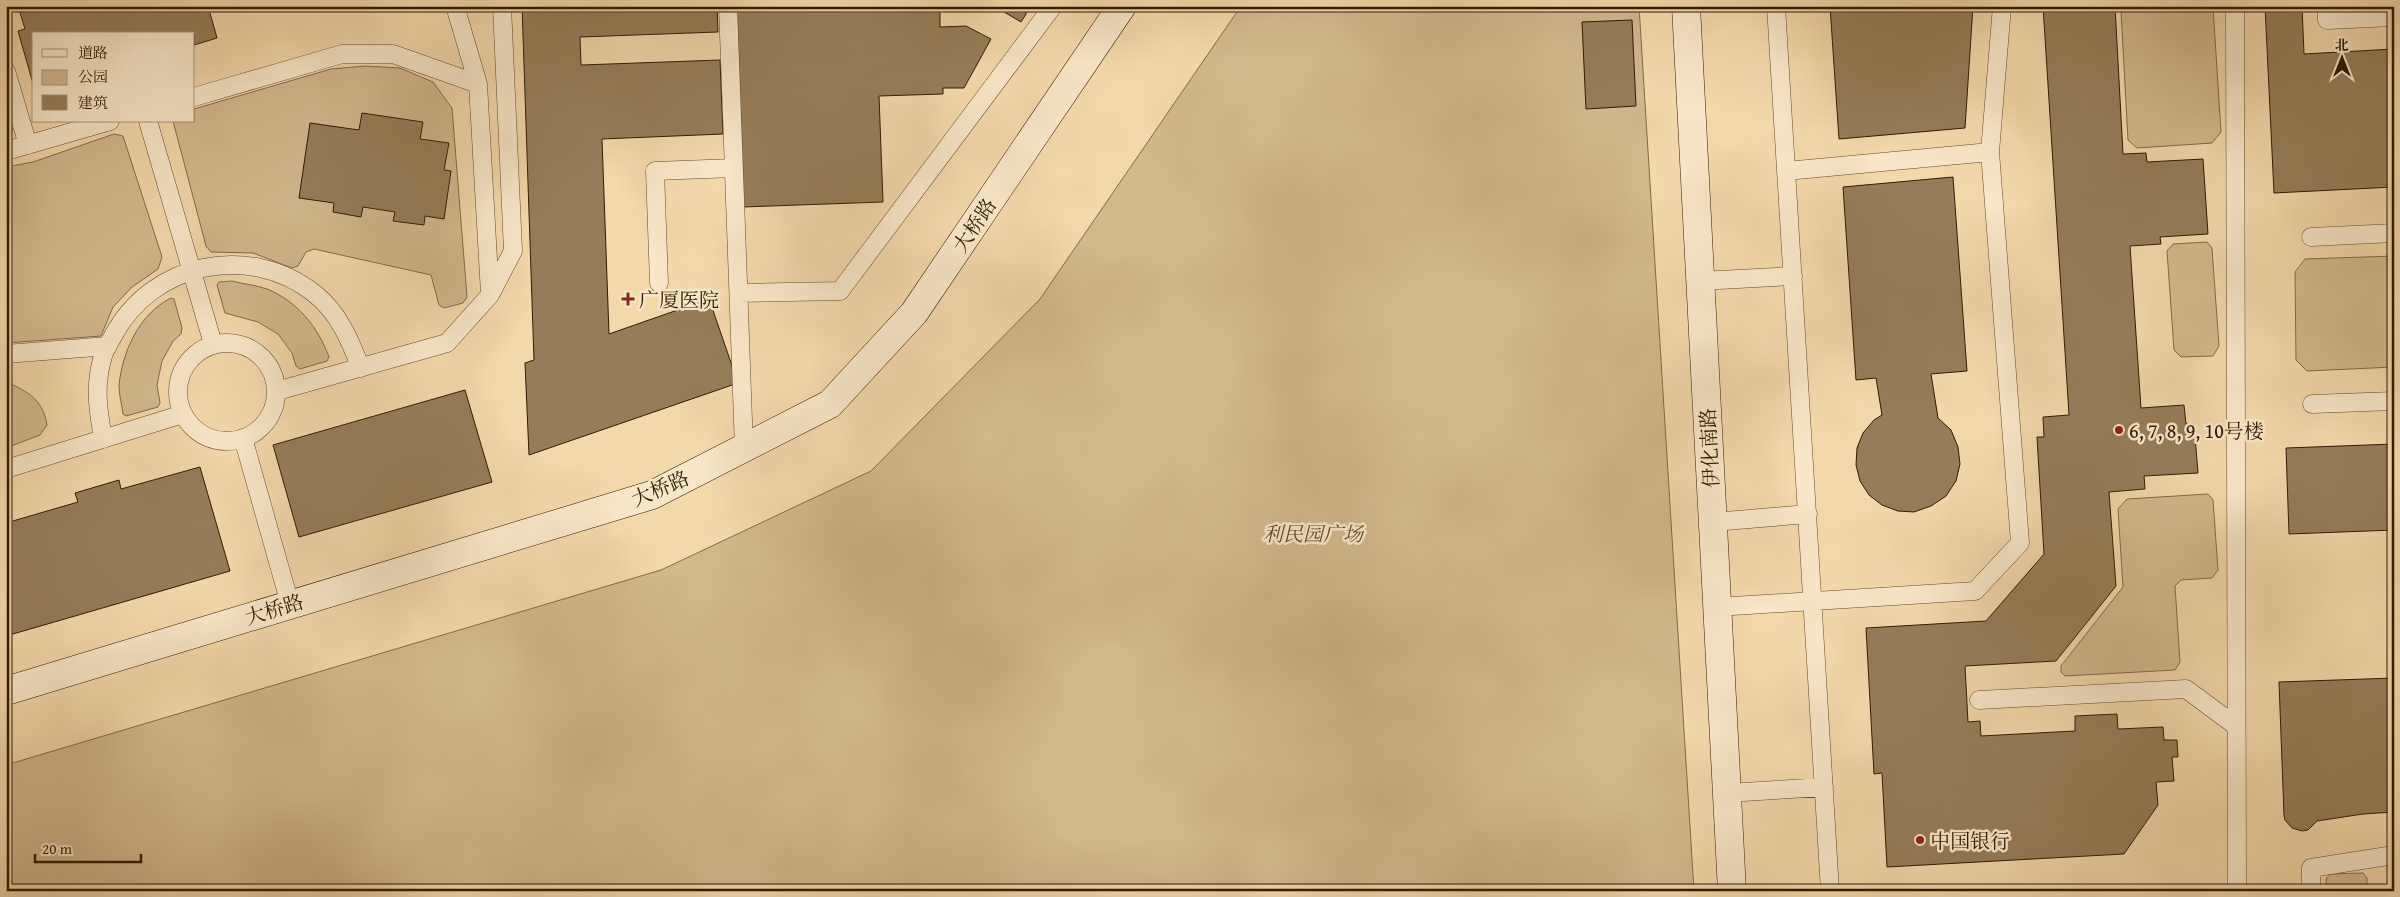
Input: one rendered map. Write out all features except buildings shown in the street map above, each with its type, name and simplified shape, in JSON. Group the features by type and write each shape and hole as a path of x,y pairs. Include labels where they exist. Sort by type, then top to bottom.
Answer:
{"main road":[{"name":"大桥路","path":"6,690 652,495 830,404 914,313 1122,6"},
{"name":"伊化南路","path":"1686,6 1732,891"}],"lane":[{"path":"455,6 478,84 490,295"},
{"path":"277,391 447,343 490,295 513,251 502,6"},
{"path":"728,6 744,448"},
{"path":"738,293 840,291 1053,6"},
{"path":"1776,6 1830,891"},
{"path":"1717,607 1975,591 2020,543 1990,152 2002,6"},
{"path":"2235,6 2237,891"},
{"path":"2326,6 2326,20 2394,17"},
{"path":"195,97 342,54 393,54 478,84"},
{"path":"6,71 28,145"},
{"path":"6,151 107,122"},
{"path":"148,122 213,344"},
{"path":"1786,171 1990,152"},
{"path":"659,284 655,171 734,168"},
{"path":"2311,237 2394,232"},
{"path":"103,439 96,397 103,355 123,318 153,288 192,269 235,264 278,272 316,295 333,314 344,328 361,368"},
{"path":"1700,281 1793,276"},
{"path":"213,344 239,344 252,349 263,357 271,368 277,391 269,418 258,431 243,438 226,441 208,437 193,428 183,414 178,401 181,373 194,355 213,344"},
{"path":"6,354 108,346"},
{"path":"2312,404 2394,400"},
{"path":"6,470 183,414"},
{"path":"243,438 290,604"},
{"path":"1713,522 1808,514"},
{"path":"1980,700 2186,689 2236,726"},
{"path":"1727,793 1824,787"},
{"path":"2311,891 2311,868 2394,855"}],"green space":[{"name":"利民园广场","path":"1241,6 1639,6 1694,891 6,891 6,765 661,570 871,471 1040,299"},
{"path":"2125,6 2213,7 2221,132 2212,143 2137,148 2128,140 2121,11"},
{"path":"365,66 400,68 433,82 452,108 467,297 463,303 444,308 439,305 431,275 314,249 306,252 298,266 292,268 253,253 211,252 206,246 173,122 195,122 195,109 331,69"},
{"path":"114,134 123,136 162,257 158,269 132,287 113,307 101,336 6,343 6,167 33,162"},
{"path":"2207,242 2212,248 2219,346 2213,356 2181,357 2174,350 2167,251 2173,244"},
{"path":"2394,256 2394,367 2307,371 2296,360 2295,272 2305,259"},
{"path":"232,281 267,289 288,300 305,316 319,335 329,357 327,361 300,369 296,366 292,353 278,334 258,322 225,313 217,285 219,282"},
{"path":"171,298 174,299 182,328 181,334 173,341 162,361 157,385 160,403 158,407 126,416 123,414 119,386 128,347 141,324 160,305"},
{"path":"6,382 28,393 38,403 45,416 47,425 40,435 6,448"},
{"path":"2208,494 2213,500 2218,570 2212,578 2181,580 2175,586 2180,662 2175,670 2065,676 2061,672 2061,666 2123,587 2118,509 2127,499"},
{"path":"2363,873 2367,878 2367,891 2326,891 2326,879 2330,874"}],"place":[{"name":"广厦医院","path":"628,299"},
{"name":"6, 7, 8, 9, 10号楼","path":"2119,430"},
{"name":"中国银行","path":"1920,840"}]}
